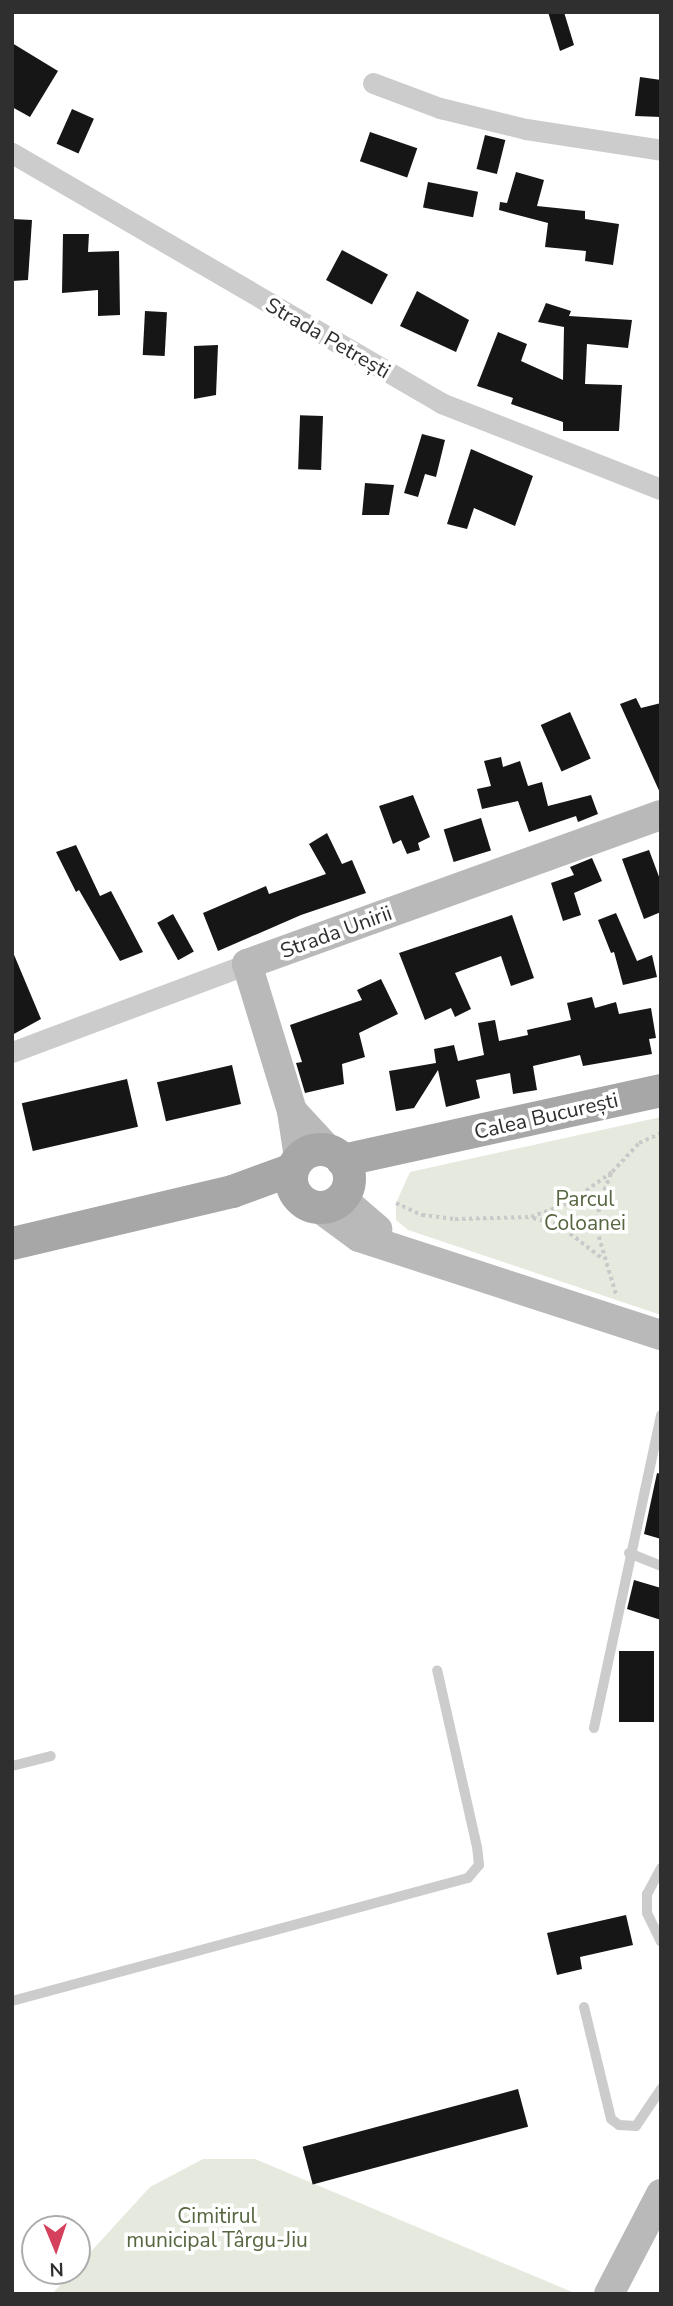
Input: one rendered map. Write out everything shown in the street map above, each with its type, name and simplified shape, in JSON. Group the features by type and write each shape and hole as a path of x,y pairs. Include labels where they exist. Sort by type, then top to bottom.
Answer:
{"main road":[{"name":"Strada Unirii","path":"247,964 661,815"},
{"path":"247,964 292,1111 321,1178 359,1237 661,1335"},
{"name":"Calea București","path":"12,1243 232,1191 321,1178 430,1142 661,1090"},
{"path":"609,2294 661,2194"}],"street":[{"path":"373,83 440,108 526,129 661,150"},
{"name":"Strada Petrești","path":"12,153 440,403 661,489"},
{"name":"Strada Unirii","path":"12,1052 247,964"}],"lane":[{"path":"594,1728 629,1553 661,1415"},
{"path":"629,1553 661,1566"},
{"path":"12,2001 468,1878 479,1865 477,1847 437,1670"},
{"path":"12,1766 51,1756"},
{"path":"661,1868 647,1894 647,1913 661,1942"},
{"path":"584,2007 611,2119 618,2125 636,2126 661,2089"}],"path":[{"path":"531,1217 569,1203 612,1172 639,1143 661,1133"},
{"path":"612,1172 600,1202 597,1230 603,1259 627,1324"},
{"path":"396,1203 422,1215 455,1219 531,1217 559,1225 603,1259"}],"green space":[{"name":"Parcul Coloanei","path":"661,1117 661,1315 408,1230 396,1220 396,1203 410,1172"},
{"name":"Cimitirul municipal Târgu-Jiu","path":"203,2159 255,2159 577,2294 52,2294 60,2285 91,2285 91,2251 150,2187"}],"building":[{"path":"548,12 564,12 574,45 560,51"},
{"path":"12,43 58,71 30,117 12,107"},
{"path":"640,77 661,80 661,117 635,116"},
{"path":"72,109 94,119 78,153 57,144"},
{"path":"370,132 417,148 407,178 360,161"},
{"path":"485,135 505,140 497,174 477,169"},
{"path":"516,172 544,180 537,206 585,211 585,219 619,224 613,265 585,261 586,251 545,247 548,223 499,210 500,202 507,203"},
{"path":"428,182 478,192 473,217 423,208"},
{"path":"12,219 32,220 28,280 12,281"},
{"path":"63,234 89,234 88,252 119,251 120,315 98,316 98,290 62,293"},
{"path":"342,250 388,274 372,304 326,280"},
{"path":"417,291 469,320 456,352 400,326"},
{"path":"546,303 571,311 569,316 632,320 628,348 587,344 585,384 622,385 619,431 563,431 563,422 511,404 513,398 477,386 498,332 527,344 521,361 563,380 564,327 538,322"},
{"path":"145,311 167,312 165,356 143,355"},
{"path":"218,345 216,395 194,399 194,346"},
{"path":"300,415 323,416 321,470 298,469"},
{"path":"422,434 445,440 436,477 425,474 418,497 404,493"},
{"path":"471,449 533,476 515,526 474,508 467,529 447,524"},
{"path":"365,483 394,485 389,515 362,515"},
{"path":"636,698 641,708 661,703 661,795 620,704"},
{"path":"570,712 591,759 562,772 541,725"},
{"path":"501,757 503,767 520,761 528,786 542,782 548,806 591,795 598,814 578,822 576,816 529,832 518,801 482,809 477,789 491,786 484,761"},
{"path":"413,795 430,837 418,843 420,850 407,854 401,840 393,844 379,806"},
{"path":"481,818 491,851 454,862 444,829"},
{"path":"327,833 342,864 352,860 366,893 301,915 218,951 203,913 266,886 269,894 326,874 309,844"},
{"path":"76,845 100,896 111,891 143,952 120,961 79,890 76,892 56,852"},
{"path":"649,850 661,882 661,912 644,919 622,859"},
{"path":"592,858 602,881 574,893 581,915 563,921 551,883 574,875 570,867"},
{"path":"616,913 637,961 652,955 657,977 623,985 614,952 611,953 598,920"},
{"path":"173,914 194,952 178,960 157,923"},
{"path":"512,915 534,978 511,986 501,956 455,973 471,1009 455,1017 451,1008 425,1020 399,953"},
{"path":"12,950 41,1019 12,1035"},
{"path":"381,979 398,1014 359,1033 365,1057 342,1064 344,1084 305,1093 296,1063 302,1062 290,1025 362,1000 357,990"},
{"path":"592,997 595,1008 616,1002 619,1014 651,1008 656,1038 649,1039 652,1054 583,1066 580,1055 533,1066 537,1090 513,1094 510,1073 476,1080 480,1098 446,1107 438,1070 414,1108 396,1111 389,1071 436,1063 434,1049 454,1045 458,1061 484,1055 478,1023 495,1020 499,1041 528,1035 527,1030 571,1020 567,1003"},
{"path":"232,1065 241,1104 166,1121 157,1082"},
{"path":"127,1079 138,1127 33,1151 22,1103"},
{"path":"657,1473 661,1474 661,1539 644,1534"},
{"path":"634,1580 661,1588 661,1620 627,1609"},
{"path":"619,1651 654,1651 654,1722 619,1722"},
{"path":"626,1915 633,1945 580,1957 582,1969 557,1975 547,1933"},
{"path":"518,2089 528,2127 313,2184 303,2147"}]}
